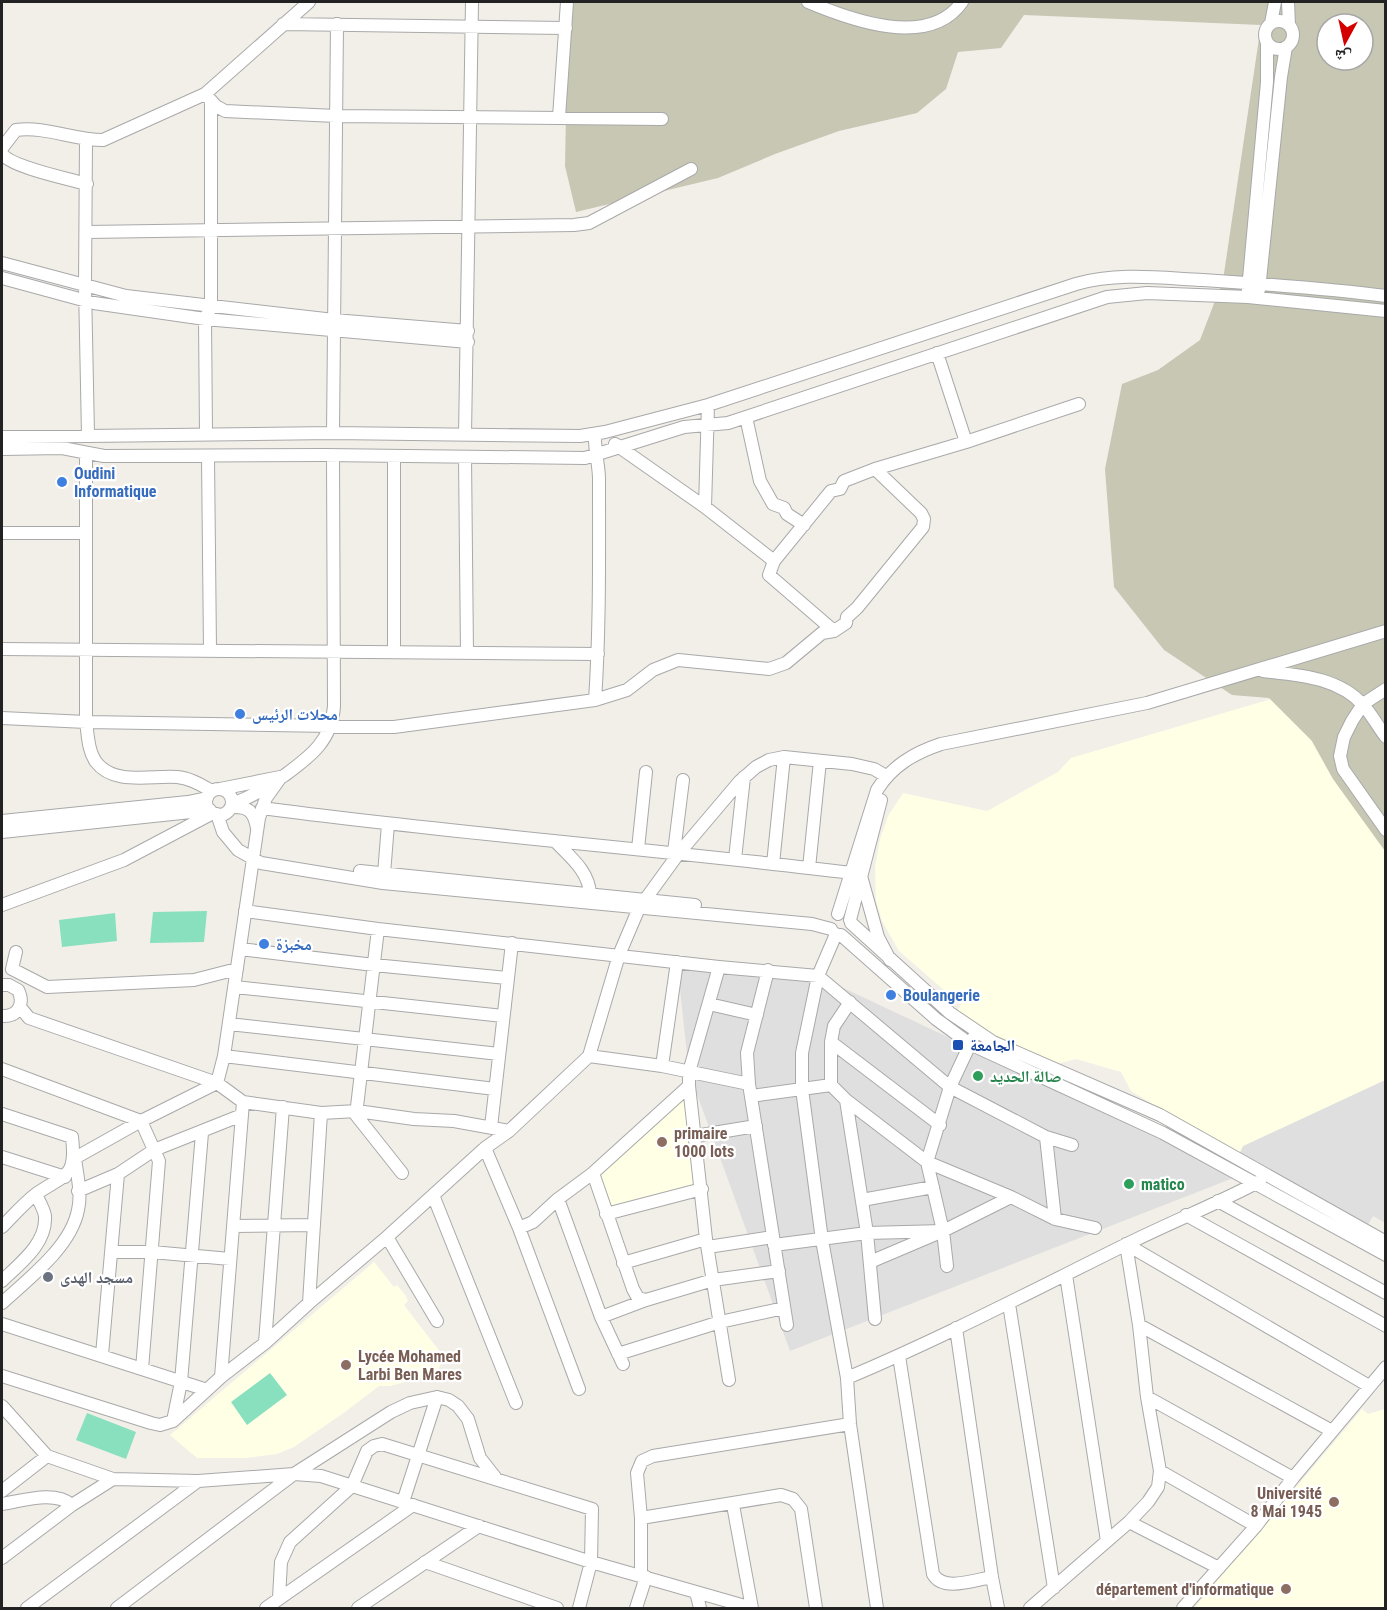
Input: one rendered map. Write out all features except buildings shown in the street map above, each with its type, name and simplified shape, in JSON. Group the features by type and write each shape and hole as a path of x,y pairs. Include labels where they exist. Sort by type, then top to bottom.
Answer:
{"street":[{"path":"2,148 16,130 27,129 56,132 86,140 103,140 208,97 309,2"},
{"path":"465,435 472,2"},
{"path":"559,117 567,2"},
{"path":"808,2 869,23 919,27 940,22 962,2"},
{"path":"1253,297 1267,82 1265,30 1271,23 1275,2"},
{"path":"1254,283 1281,77 1286,46 1293,36 1289,25 1288,2"},
{"path":"1271,23 1280,21 1289,25"},
{"path":"283,24 566,28"},
{"path":"90,435 79,443 86,454 86,722 90,751 96,762 111,773 127,777 189,779 222,814 232,806 258,794 317,750 331,726 334,706 332,651 334,456 325,444 335,433 337,24"},
{"path":"1267,43 1274,48 1286,46"},
{"path":"208,97 225,111 336,116 662,119"},
{"path":"206,434 205,320 211,307 208,97"},
{"path":"86,140 85,286 90,435 100,446 86,454"},
{"path":"2,154 4,158 17,164 87,184"},
{"path":"87,232 574,225 590,223 691,169"},
{"path":"2,263 126,296 334,325"},
{"path":"2,437 335,433 580,436 708,405 1076,284 1105,278 1138,277 1254,283 1386,296"},
{"path":"2,278 86,301 205,320 334,325 468,337"},
{"path":"1105,278 1107,297"},
{"path":"2,449 62,448 86,454 208,457 585,458 684,427 728,423 1107,297 1147,293 1253,297 1386,311"},
{"path":"937,353 966,442"},
{"path":"834,632 769,575 774,561 831,491 840,489 844,481 875,469 966,442 1079,404"},
{"path":"705,507 708,405"},
{"path":"746,417 760,481 773,504 784,508 787,514 804,525"},
{"path":"334,456 346,444 335,433"},
{"path":"600,433 618,448 705,507 774,561"},
{"path":"595,700 598,654 598,454 600,433"},
{"path":"394,456 394,652"},
{"path":"208,457 210,650"},
{"path":"465,457 467,652"},
{"path":"2,718 86,722 394,727 595,700 627,690 653,670 678,660 769,669 778,667 822,633 834,632 846,623 847,617 921,530 924,523 921,513 875,469"},
{"path":"2,533 86,533"},
{"path":"836,933 848,933 843,918 886,776 909,758 941,744 1126,708 1386,632"},
{"path":"2,649 598,654"},
{"path":"1259,670 1323,680 1345,691 1363,704 1386,737"},
{"path":"1386,689 1363,704 1344,737 1340,752 1343,769 1386,830"},
{"path":"2,1376 152,1423 160,1425 173,1421 221,1377 265,1343 387,1237 485,1148 509,1131 589,1056 619,955 642,904 677,853 744,777 769,760 784,757 864,766 886,776"},
{"path":"773,864 784,757"},
{"path":"809,868 820,761"},
{"path":"638,849 646,772"},
{"path":"2,832 213,802 281,777"},
{"path":"2,1227 36,1195 65,1177 75,1158 141,1120 216,1083 225,1056 252,859 262,808 281,777"},
{"path":"735,859 744,777"},
{"path":"677,853 683,780"},
{"path":"2,905 124,860 213,802 230,794 232,806"},
{"path":"2,821 188,802 213,802"},
{"path":"213,802 223,832 238,850 261,863 383,883 843,918 950,1012 977,1032 1008,1050 1160,1115 1261,1180 1386,1255"},
{"path":"232,806 248,809 253,813 258,829"},
{"path":"262,808 388,824 735,859 856,874"},
{"path":"384,874 388,824"},
{"path":"555,841 586,875 590,894"},
{"path":"252,859 261,857 384,874 590,894 642,904 812,924 836,933 945,1026 970,1044 1163,1133 1386,1242"},
{"path":"856,874 878,936 890,960"},
{"path":"245,911 719,967 818,976 950,1088 1046,1137 1072,1145"},
{"path":"836,933 830,922 843,918"},
{"path":"378,928 356,1115 402,1173"},
{"path":"836,933 818,976 803,1045 802,1089 822,1240 847,1378 850,1424 877,1608"},
{"path":"491,1127 512,943"},
{"path":"240,949 507,978"},
{"path":"16,952 12,969 46,987 194,981 237,969"},
{"path":"662,1066 677,962"},
{"path":"719,967 689,1072 688,1086 712,1280 729,1380"},
{"path":"768,970 747,1053 750,1090 787,1325"},
{"path":"7,986 28,978"},
{"path":"2,1018 14,1014 20,1007 21,996 7,986"},
{"path":"235,987 503,1016"},
{"path":"850,1002 834,1026 831,1042 831,1085 846,1100 927,1162 1011,1197 1055,1219 1095,1228"},
{"path":"709,1004 757,1015"},
{"path":"20,1007 29,1018 216,1083 243,1108"},
{"path":"229,1024 499,1054"},
{"path":"947,1266 943,1231 927,1162 950,1088 977,1032"},
{"path":"831,1042 940,1125"},
{"path":"225,1056 495,1089"},
{"path":"589,1056 662,1066 750,1090 802,1089 831,1085"},
{"path":"2,1069 141,1120 159,1161 142,1369"},
{"path":"519,1228 533,1222 558,1199 593,1173 688,1086"},
{"path":"846,1100 867,1233 875,1319"},
{"path":"78,1191 118,1174 154,1150 202,1133 243,1108 283,1107 321,1113 357,1111 414,1119 454,1121 509,1131"},
{"path":"265,1343 283,1107"},
{"path":"221,1377 243,1108"},
{"path":"309,1303 321,1113"},
{"path":"2,1114 72,1137 79,1208 75,1223 69,1233 42,1266 2,1304"},
{"path":"695,1136 756,1126"},
{"path":"173,1421 181,1382 202,1133"},
{"path":"1046,1137 1055,1219"},
{"path":"485,1148 519,1228 579,1389"},
{"path":"2,1157 65,1177"},
{"path":"593,1173 623,1263 638,1298 646,1300"},
{"path":"102,1355 118,1174"},
{"path":"847,1378 1009,1304 1126,1244 1261,1180"},
{"path":"862,1200 933,1187"},
{"path":"606,1214 702,1189"},
{"path":"2,1281 33,1250 45,1227 45,1214 36,1195"},
{"path":"433,1195 516,1403"},
{"path":"870,1262 943,1231 1011,1197"},
{"path":"558,1199 601,1317 620,1359 720,1322 784,1308"},
{"path":"1218,1201 1386,1293"},
{"path":"1186,1215 1386,1326"},
{"path":"233,1226 313,1225"},
{"path":"623,1263 707,1243 822,1240 867,1233 943,1231"},
{"path":"387,1237 437,1321"},
{"path":"1030,1608 1129,1522 1154,1495 1158,1487 1160,1470 1147,1397 1139,1325 1126,1244"},
{"path":"1126,1244 1369,1386"},
{"path":"112,1251 230,1259"},
{"path":"601,1317 646,1300 712,1280 778,1271"},
{"path":"1066,1275 1107,1541"},
{"path":"1009,1304 1054,1588"},
{"path":"2,1324 207,1390"},
{"path":"1139,1325 1332,1431"},
{"path":"956,1328 998,1608"},
{"path":"899,1356 933,1574 938,1581 947,1584 992,1577"},
{"path":"1183,1608 1256,1526 1386,1367"},
{"path":"266,1608 408,1504 418,1455 437,1397"},
{"path":"117,1608 294,1474 391,1412 410,1403 437,1397 449,1400 464,1412 472,1428 480,1458 488,1471 498,1480"},
{"path":"1147,1397 1293,1478"},
{"path":"4,1412 47,1456 113,1479 198,1480 294,1474 321,1476 591,1562 752,1608 733,1504"},
{"path":"636,1608 644,1576 637,1473 642,1461 649,1456 850,1424"},
{"path":"279,1599 281,1562 290,1542 352,1486 368,1451 382,1444 592,1509 591,1562 579,1608"},
{"path":"2,1491 47,1456"},
{"path":"1160,1470 1256,1526"},
{"path":"2,1558 72,1505 113,1479"},
{"path":"27,1608 198,1480"},
{"path":"641,1518 781,1495 788,1496 798,1504 803,1515 816,1608"},
{"path":"2,1504 51,1497 66,1500 72,1505"},
{"path":"1129,1522 1220,1568"},
{"path":"358,1608 479,1526"},
{"path":"425,1562 557,1608"},
{"path":"696,1592 699,1608"}],"shaded area":[{"path":"568,2 1385,2 1385,851 1333,779 1312,741 1269,698 1232,695 1164,650 1114,587 1105,469 1122,384 1158,370 1200,340 1223,280 1261,25 1024,15 1001,48 958,52 946,89 917,113 839,131 718,178 576,212 565,166"},
{"path":"1285,695 1333,779 1385,851 1385,1080 1243,1146 1238,1156 1131,1091 1121,1072 1076,1059 1056,1064 989,1036 956,1012 961,1005 899,951 882,921 876,901 875,867 880,839 888,816 903,793 987,811 1058,772 1071,758"},
{"path":"677,962 818,976 1241,1175 790,1351 689,1072"},
{"path":"1385,1080 1385,1223 1373,1216 1368,1225 1238,1156 1243,1146"},
{"name":"primaire 1000 lots","path":"689,1086 702,1189 606,1214 593,1173"},
{"name":"Lycée Mohamed Larbi Ben Mares","path":"374,1262 394,1287 397,1285 406,1296 408,1301 404,1305 444,1357 436,1374 390,1386 379,1386 294,1447 277,1454 246,1458 197,1458 170,1435"},
{"name":"Université 8 Mai 1945","path":"1362,1409 1368,1414 1385,1409 1385,1608 1194,1608"}],"green space":[{"path":"207,911 204,942 150,943 153,912"},
{"path":"115,913 117,941 62,947 59,920"},
{"path":"270,1373 287,1395 247,1425 231,1402"},
{"path":"87,1413 136,1432 126,1459 76,1440"}],"place":[{"name":"Oudini Informatique","path":"62,482"},
{"name":"محلات الرئيس","path":"240,714"},
{"name":"مخبزة","path":"264,944"},
{"name":"Boulangerie","path":"891,995"},
{"name":"الجامعة","path":"958,1045"},
{"name":"صالة الحديد","path":"978,1076"},
{"name":"primaire 1000 lots","path":"662,1142"},
{"name":"matico","path":"1129,1184"},
{"name":"مسجد الهدى","path":"48,1277"},
{"name":"Lycée Mohamed Larbi Ben Mares","path":"346,1365"},
{"name":"Université 8 Mai 1945","path":"1334,1502"},
{"name":"département d'informatique","path":"1286,1589"}]}
